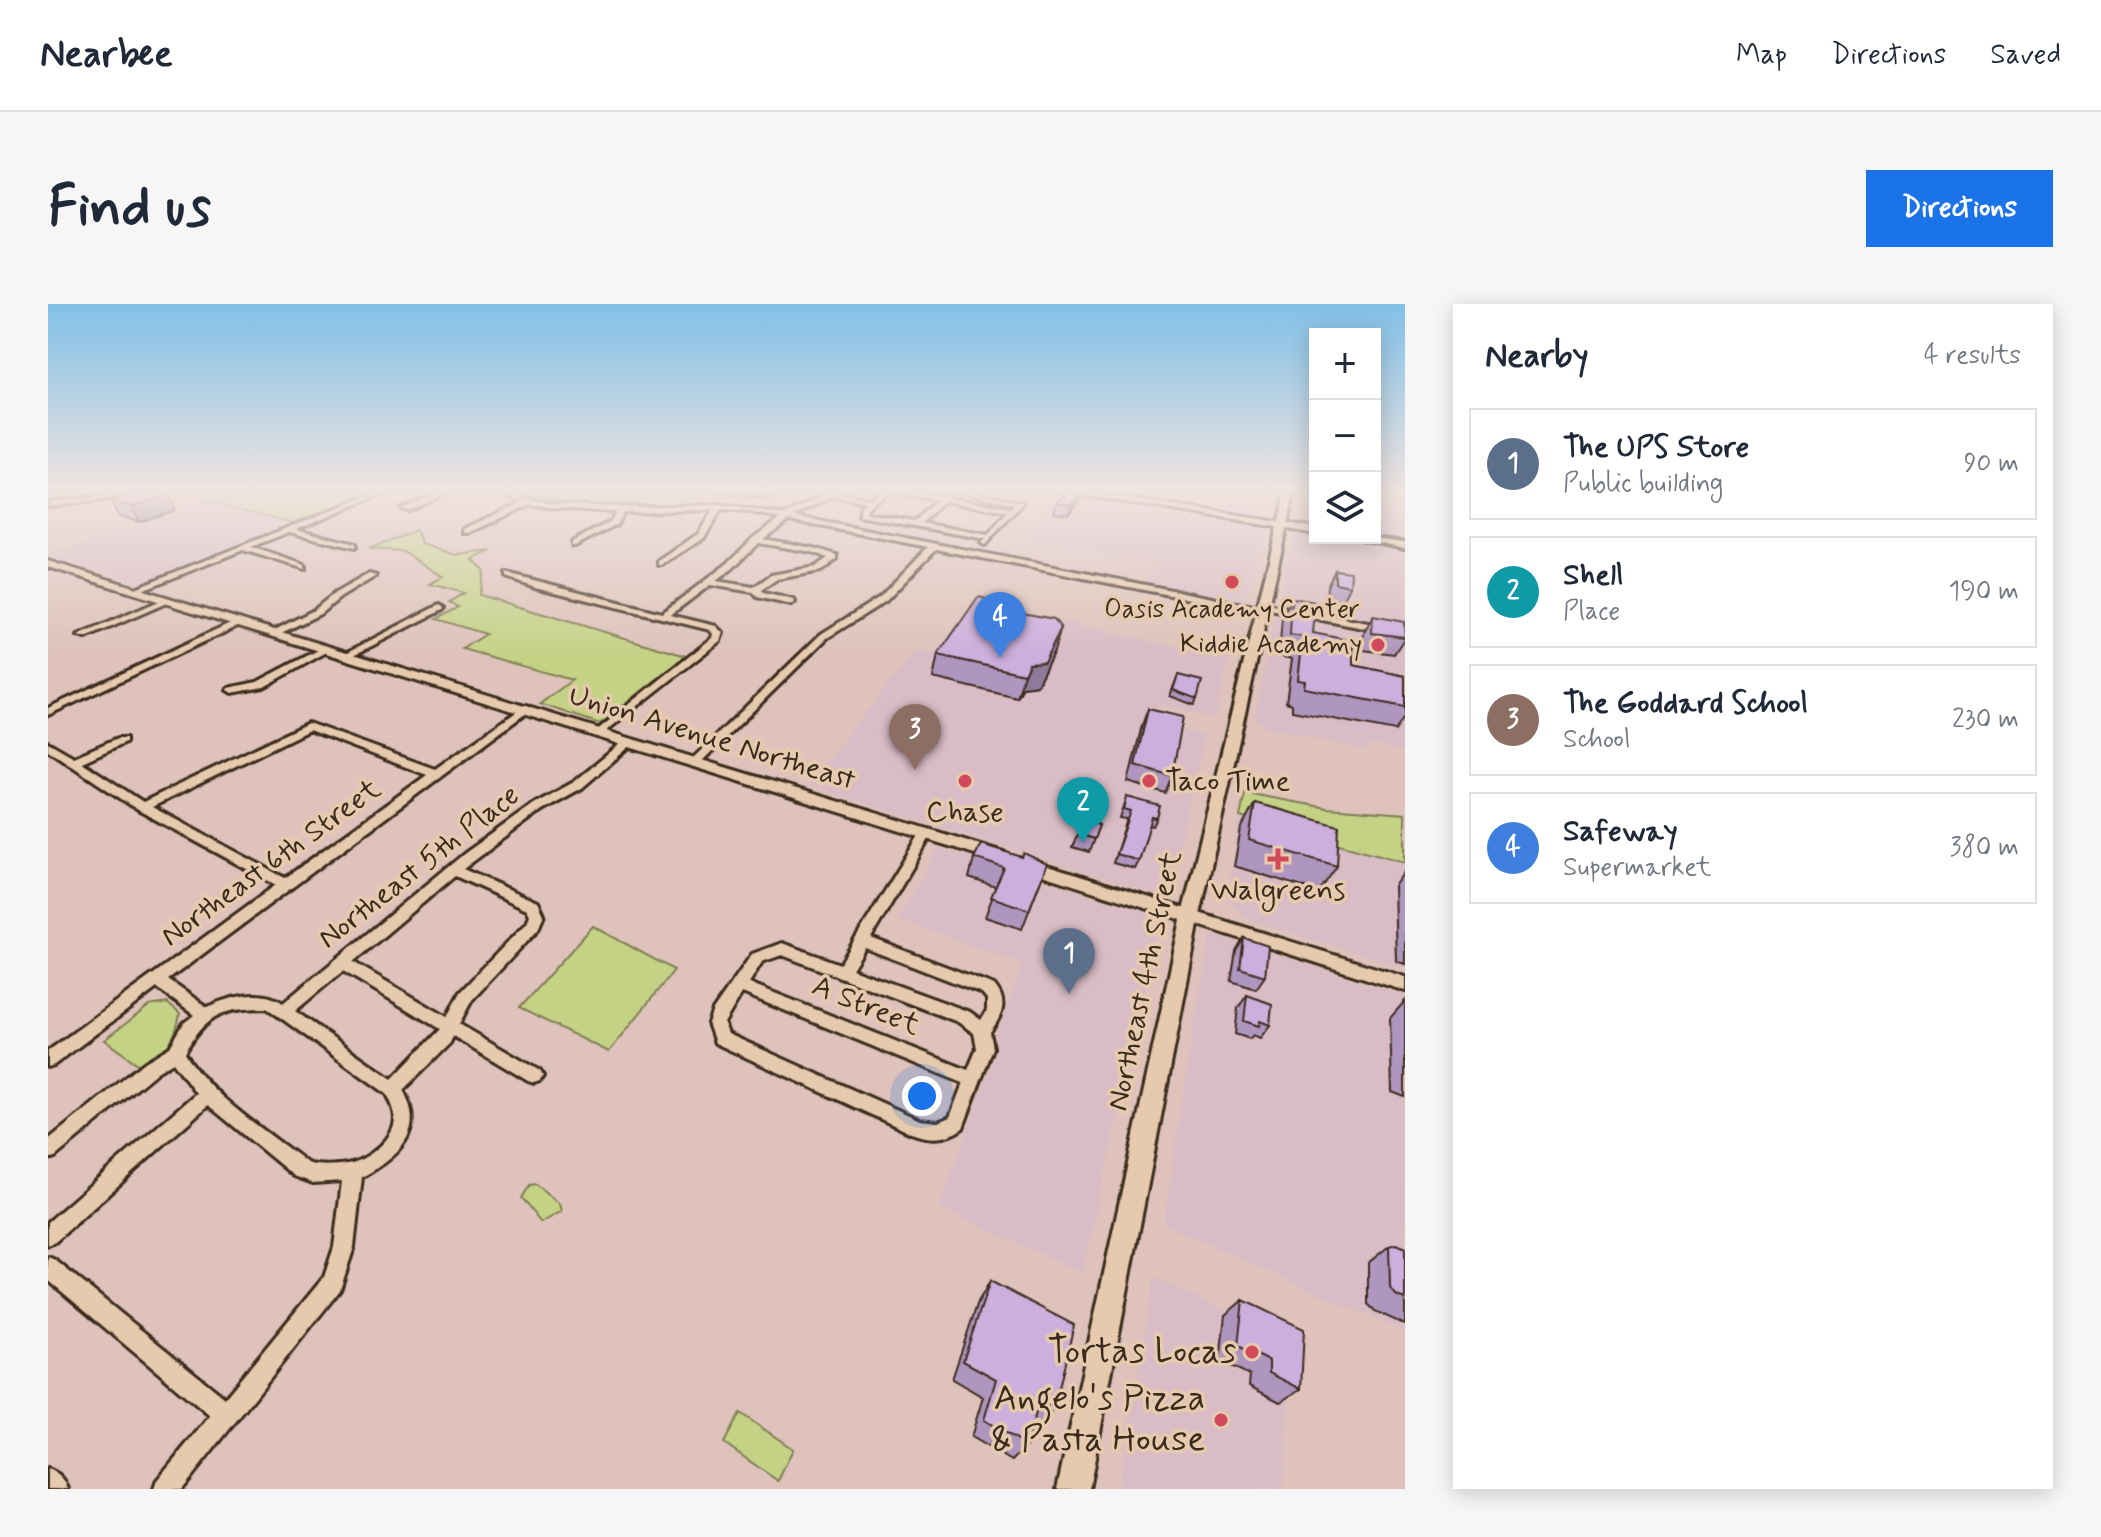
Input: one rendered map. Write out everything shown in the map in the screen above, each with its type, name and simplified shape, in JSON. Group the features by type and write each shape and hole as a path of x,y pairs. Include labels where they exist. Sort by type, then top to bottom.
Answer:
{"main road":[{"name":"Northeast 4th Street","path":"1073,1489 1191,915 1277,544"}],"street":[{"path":"134,590 250,544"},
{"path":"346,544 352,546"},
{"path":"662,563 689,544"},
{"path":"663,616 709,582 751,544"},
{"path":"756,590 774,577 818,569 834,557 778,544"},
{"path":"931,544 1405,633"},
{"path":"977,553 984,544"},
{"path":"694,763 824,636 883,599 935,545"},
{"path":"243,547 302,567"},
{"name":"Union Avenue Northeast","path":"48,564 1191,915 1405,984"},
{"path":"509,575 713,628 718,633 717,639 600,733"},
{"path":"274,633 317,612 338,595 372,576"},
{"path":"709,582 756,590 760,595 791,602"},
{"path":"83,636 167,601"},
{"path":"347,655 439,608"},
{"path":"48,712 239,622"},
{"path":"232,690 260,685 327,649"},
{"name":"Northeast 6th Street","path":"48,1060 525,709"},
{"path":"142,807 308,726 436,774"},
{"path":"73,762 122,740"},
{"name":"Northeast 5th Place","path":"284,1011 453,870 538,807 578,785 629,742"},
{"path":"48,745 142,807 285,884"},
{"path":"844,970 926,834"},
{"path":"393,1089 433,1050 466,996 533,925 537,915 533,906 453,870"},
{"path":"862,941 988,989 997,1002 991,1020 982,1030"},
{"path":"774,950 790,950 844,970 964,1017 982,1030 985,1048 957,1122 950,1128 917,1127 727,1043 717,1031 719,1015 757,958 774,950"},
{"path":"342,963 534,1076"},
{"path":"156,980 206,1014"},
{"name":"A Street","path":"738,985 973,1079"},
{"path":"48,1151 151,1067 176,1052 190,1028 206,1014 244,1001 270,1002 393,1089 403,1104 402,1132 381,1158 353,1172 313,1174 301,1170 209,1093 180,1064 176,1052"},
{"path":"48,1235 209,1093"},
{"path":"166,1489 333,1283 344,1247 353,1172"},
{"path":"48,1267 227,1415"},
{"path":"48,1481 56,1489"}],"shaded area":[{"path":"81,544 239,544 138,583 48,556"},
{"path":"1057,544 1263,544 1244,602 1147,583 1155,563"},
{"path":"1292,544 1384,544 1405,548 1405,629 1282,605 1279,601"},
{"path":"974,602 1229,658 1215,718 1160,705 1154,723 1204,736 1168,893 1159,895 807,785 917,650 934,654"},
{"path":"1275,617 1405,637 1405,752 1370,743 1369,751 1268,727 1255,719"},
{"path":"1240,817 1405,862 1405,968 1247,919 1227,900"},
{"path":"939,848 1157,915 1161,923 1082,1273 940,1207 997,1049 996,1034 1023,963 898,919"},
{"path":"1216,935 1405,996 1405,1332 1164,1224 1194,1023 1211,936"},
{"path":"1154,1278 1291,1342 1283,1489 1118,1489"}],"green space":[{"path":"381,544 423,544 457,555 491,551 473,560 484,571 479,595 686,656 600,724 540,704 572,680 462,649 485,634 436,619 458,607 449,602 464,593 430,584 443,577 403,551 369,549"},
{"path":"1245,793 1327,808 1405,814 1405,862 1240,817"},
{"path":"593,926 674,970 609,1052 519,1008"},
{"path":"167,1003 180,1014 172,1040 142,1067 104,1040 149,1006"},
{"path":"535,1184 560,1204 562,1211 541,1223 521,1198 529,1185"},
{"path":"740,1413 793,1449 778,1481 724,1443"}],"building":[{"path":"1335,570 1351,572 1350,586 1335,583"},
{"path":"978,597 1001,602 997,608 1054,619 1061,628 1044,662 1029,663 1024,674 938,655"},
{"path":"1292,598 1316,602 1313,633 1353,641 1353,665 1405,676 1405,707 1304,688 1305,681 1298,680 1303,637 1290,635"},
{"path":"1373,616 1404,622 1405,637 1372,633"},
{"path":"1178,675 1202,681 1197,699 1173,690"},
{"path":"1148,709 1183,717 1172,776 1135,765"},
{"path":"1127,797 1160,806 1157,818 1152,817 1139,861 1116,854 1131,811 1124,809"},
{"path":"1255,803 1339,826 1337,866 1249,840"},
{"path":"1083,820 1099,825 1094,839 1077,834"},
{"path":"981,844 1022,857 1024,853 1047,864 1029,910 991,897 1004,868 974,858"},
{"path":"1244,938 1268,946 1265,976 1240,968"},
{"path":"1247,995 1272,1004 1270,1025 1260,1021 1259,1026 1244,1021"},
{"path":"1396,1244 1405,1248 1405,1299 1390,1288 1389,1246"},
{"path":"990,1281 1074,1325 1054,1409 1039,1401 1027,1445 984,1420 996,1379 963,1361"},
{"path":"1243,1300 1304,1329 1301,1389 1269,1373 1269,1361 1238,1346"}],"place":[{"name":"Oasis Academy Center","path":"1232,582"},
{"name":"Kiddie Academy","path":"1378,645"},
{"name":"Safeway","path":"1000,658"},
{"name":"The Goddard School","path":"915,770"},
{"name":"Chase","path":"965,781"},
{"name":"Taco Time","path":"1149,781"},
{"name":"Shell","path":"1083,843"},
{"name":"Walgreens","path":"1278,859"},
{"name":"The UPS Store","path":"1069,994"},
{"name":"Tortas Locas","path":"1252,1352"},
{"name":"Angelo's Pizza & Pasta House","path":"1221,1420"}]}
